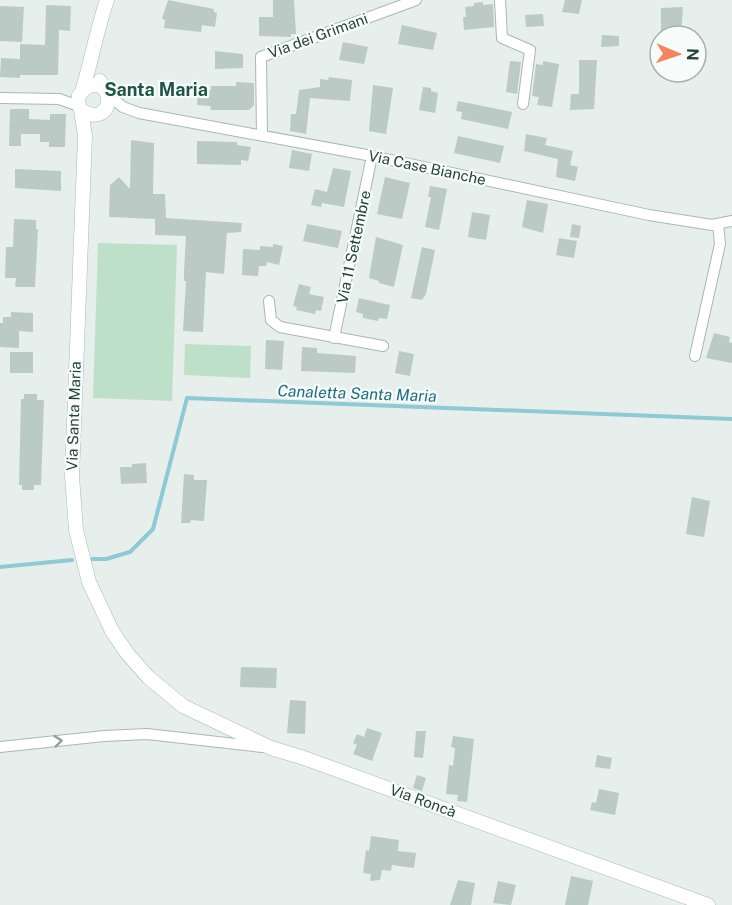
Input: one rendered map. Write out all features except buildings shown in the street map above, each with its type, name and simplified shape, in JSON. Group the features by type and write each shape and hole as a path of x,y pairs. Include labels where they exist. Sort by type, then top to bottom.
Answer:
{"main road":[{"name":"Via Santa Maria","path":"107,0 98,27 92,59 78,100 86,136 72,451 73,505 83,562 97,602 112,631 148,677"},
{"path":"92,59 104,91"},
{"path":"82,90 93,85 104,91"},
{"name":"Via Santa Maria","path":"86,136 108,104 104,91"},
{"path":"80,108 88,115 100,113"},
{"name":"Via Roncà","path":"148,677 183,706 271,747 708,905"}],"street":[{"name":"Via dei Grimani","path":"262,136 261,57 416,0"},
{"path":"500,0 502,39 530,50 523,104"},
{"path":"59,99 82,90"},
{"name":"Via Case Bianche","path":"104,91 123,107 139,113 372,156 649,216 712,225 732,221"},
{"path":"0,98 59,99 80,108"},
{"name":"Via Case Bianche","path":"100,113 123,107"},
{"name":"Via 11 Settembre","path":"334,338 372,156"},
{"path":"695,356 720,244 718,224"},
{"path":"269,301 271,320 280,327 383,346"},
{"path":"0,747 147,734 271,747"}],"green space":[{"path":"98,243 177,245 172,401 93,398"},
{"path":"185,344 251,346 250,378 184,375"}],"waterway":[{"name":"Canaletta Santa Maria","path":"92,559 106,559 130,552 153,529 187,398 732,419"},
{"name":"Canaletta Santa Maria","path":"0,567 72,560"}],"district":[{"name":"Santa Maria","path":"156,90"}]}
